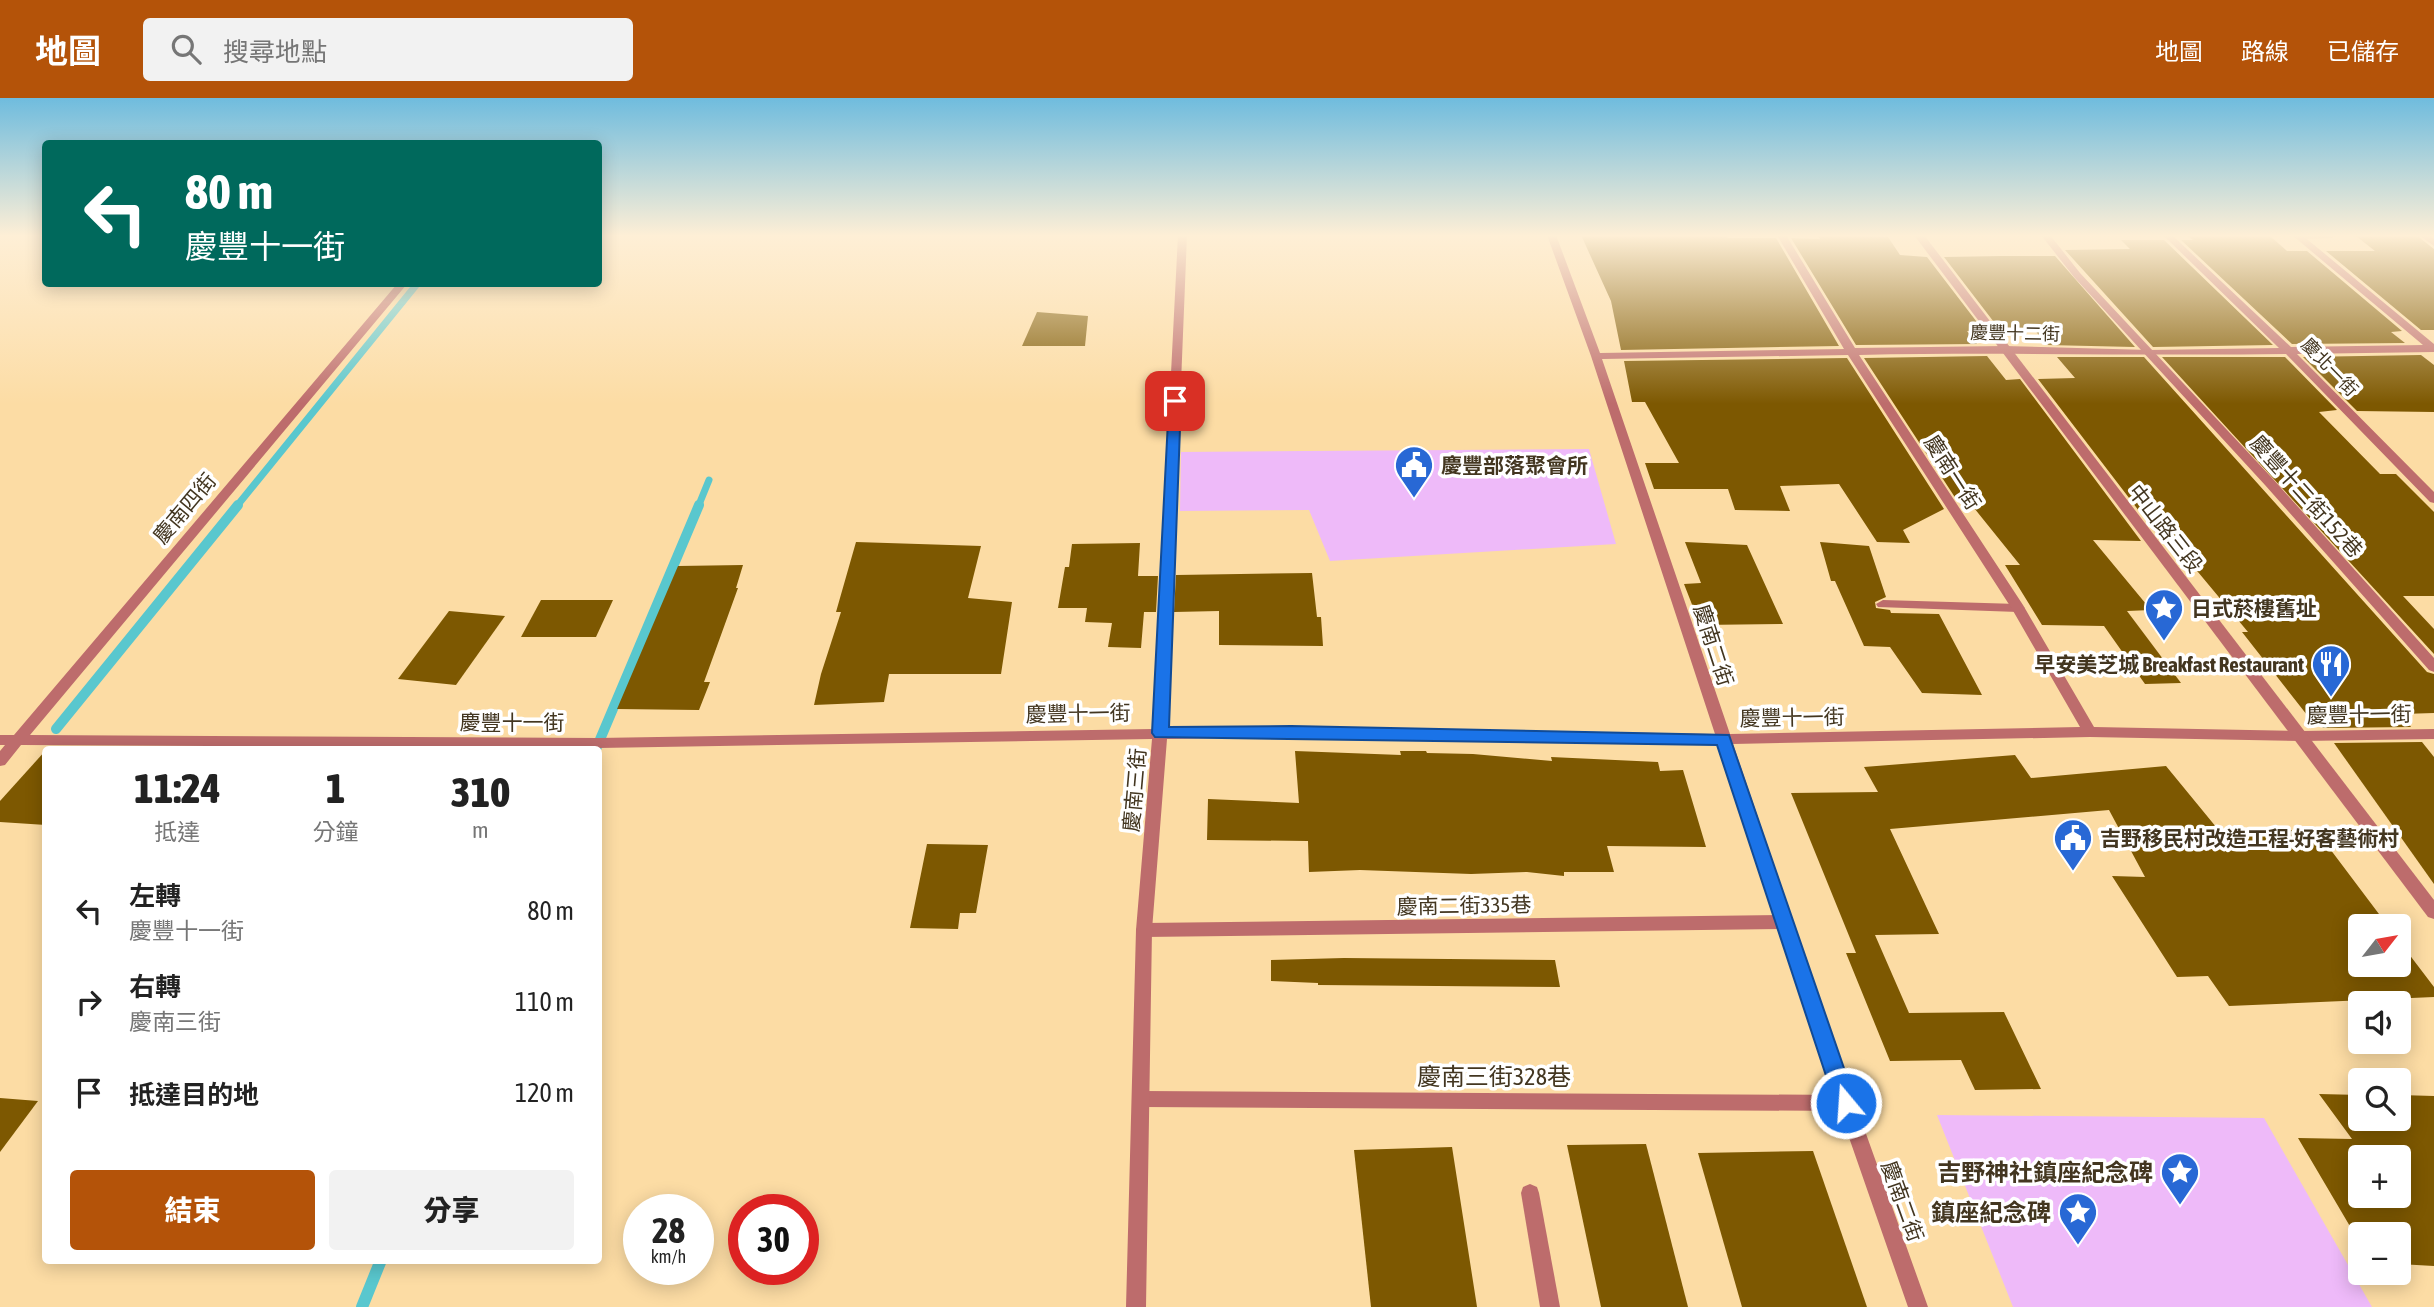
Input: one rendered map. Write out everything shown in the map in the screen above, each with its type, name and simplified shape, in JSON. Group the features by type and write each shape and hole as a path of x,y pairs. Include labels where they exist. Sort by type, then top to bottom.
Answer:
{"street":[{"name":"慶南四街","path":"0,761 396,291"},
{"name":"慶南三街","path":"1136,1307 1144,930 1160,733 1180,291"},
{"name":"慶南二街","path":"1572,291 1846,1103 1918,1307"},
{"name":"慶南一街","path":"1815,291 2018,608 2090,732"},
{"name":"中山路三段","path":"1961,291 2434,912"},
{"name":"慶豐十二街152巷","path":"2095,291 2434,667"},
{"name":"慶北一街","path":"2226,291 2287,349 2434,499"},
{"path":"2365,291 2434,348"},
{"name":"慶豐十二街","path":"1596,356 2004,349 2150,353 2434,348"},
{"path":"1882,604 2018,608"},
{"name":"慶豐十一街","path":"0,740 598,743 1291,732 1723,739 2090,732 2302,736 2434,734"},
{"name":"慶南二街335巷","path":"1144,930 1785,922"},
{"name":"慶南三街328巷","path":"1142,1099 1846,1103"},
{"path":"1530,1193 1550,1307"}],"shaded area":[{"path":"1589,449 1616,544 1330,561 1309,510 1180,511 1181,452"},
{"path":"1937,1115 2264,1118 2348,1265 2348,1285 2359,1285 2372,1307 2013,1307"}],"building":[{"path":"1607,291 1807,291 1839,346 1621,350"},
{"path":"1823,291 1953,291 1983,330 1967,331 1977,344 1856,345"},
{"path":"1970,291 2086,291 2135,347 2047,345 2034,329 2000,330"},
{"path":"2103,291 2217,291 2273,345 2153,347"},
{"path":"2236,291 2355,291 2402,331 2391,332 2405,343 2292,344"},
{"path":"2375,291 2434,291 2434,330 2421,330"},
{"path":"1037,312 1088,316 1085,346 1022,346"},
{"path":"2421,355 2434,365 2434,412 2357,411 2303,357"},
{"path":"1987,356 2006,380 2020,379 2141,541 2093,540 2151,610 2127,611 2181,683 2145,684 2104,626 2042,625 2005,565 2020,565 1966,498 1958,502 1864,358"},
{"path":"2057,357 2144,357 2427,672 2434,674 2434,713 2402,714 2411,727 2323,728 2314,715 2307,715 2242,632 2248,632 2173,542 2162,541 2038,379 2075,378"},
{"path":"2162,357 2285,357 2337,410 2319,412 2380,474 2396,474 2434,512 2434,596 2403,596 2434,629 2434,654"},
{"path":"1847,358 1944,509 1903,530 1910,543 1877,542 1839,484 1780,486 1790,511 1735,510 1728,489 1654,489 1645,463 1679,463 1645,402 1632,402 1624,361"},
{"path":"856,542 981,546 968,598 1012,602 1001,674 889,674 884,702 814,705 841,612 836,612"},
{"path":"1685,542 1747,545 1783,624 1700,625 1684,584 1701,583"},
{"path":"1820,542 1869,546 1886,597 1875,602 1876,608 1890,610 1891,613 1939,614 1982,695 1922,693 1890,647 1864,646 1835,581 1831,581"},
{"path":"1140,543 1138,576 1158,576 1156,612 1144,612 1141,648 1108,647 1112,623 1085,622 1087,608 1058,608 1072,544"},
{"path":"743,565 738,588 704,682 710,682 699,710 617,709 678,566"},
{"path":"1312,573 1317,617 1321,617 1323,646 1219,645 1219,611 1174,612 1176,575"},
{"path":"541,600 613,600 596,637 521,637"},
{"path":"449,611 505,616 456,685 398,679"},
{"path":"2422,742 2434,757 2434,884 2334,743"},
{"path":"1295,751 1401,755 1400,751 1426,751 1552,761 1551,757 1658,762 1660,771 1683,770 1706,847 1607,846 1614,872 1564,872 1564,876 1527,872 1309,872 1308,841 1207,840 1208,799 1299,803"},
{"path":"42,754 42,825 0,822 0,801"},
{"path":"2015,755 2031,778 2166,766 2221,833 2315,829 2379,914 2348,914 2348,977 2411,977 2412,958 2434,987 2434,997 2411,998 2411,991 2348,991 2348,1001 2229,1006 2208,976 2177,977 2112,876 2145,877 2109,810 1890,829 1939,934 1875,935 1909,1013 2004,1012 2041,1089 1975,1090 1961,1060 1890,1061 1846,953 1856,953 1791,793 1878,792 1864,767"},
{"path":"927,844 988,845 976,913 960,913 958,929 910,928"},
{"path":"1271,960 1555,960 1560,987 1318,985 1271,981"},
{"path":"2319,1094 2348,1095 2348,1131 2411,1131 2411,1095 2434,1096 2434,1266 2411,1265 2411,1222 2348,1223 2298,1138 2352,1139"},
{"path":"0,1098 38,1101 0,1152"},
{"path":"1646,1144 1688,1307 1601,1307 1567,1145"},
{"path":"1452,1147 1477,1307 1371,1307 1354,1150"},
{"path":"1813,1151 1867,1307 1742,1307 1698,1153"}],"waterway":[{"path":"236,507 411,291"},
{"path":"698,507 709,480"},
{"path":"56,729 238,505"},
{"path":"597,746 699,505"},
{"path":"362,1307 379,1264"}],"place":[{"name":"慶豐部落聚會所","path":"1414,499"},
{"name":"日式菸樓舊址","path":"2164,642"},
{"name":"早安美芝城 Breakfast Restaurant","path":"2331,698"},
{"name":"吉野移民村改造工程-好客藝術村","path":"2073,872"},
{"name":"吉野神社鎮座紀念碑","path":"2180,1206"},
{"name":"鎮座紀念碑","path":"2078,1246"}],"route":[{"path":"1175,401 1160,733 1291,732 1723,739 1846,1103"}]}
